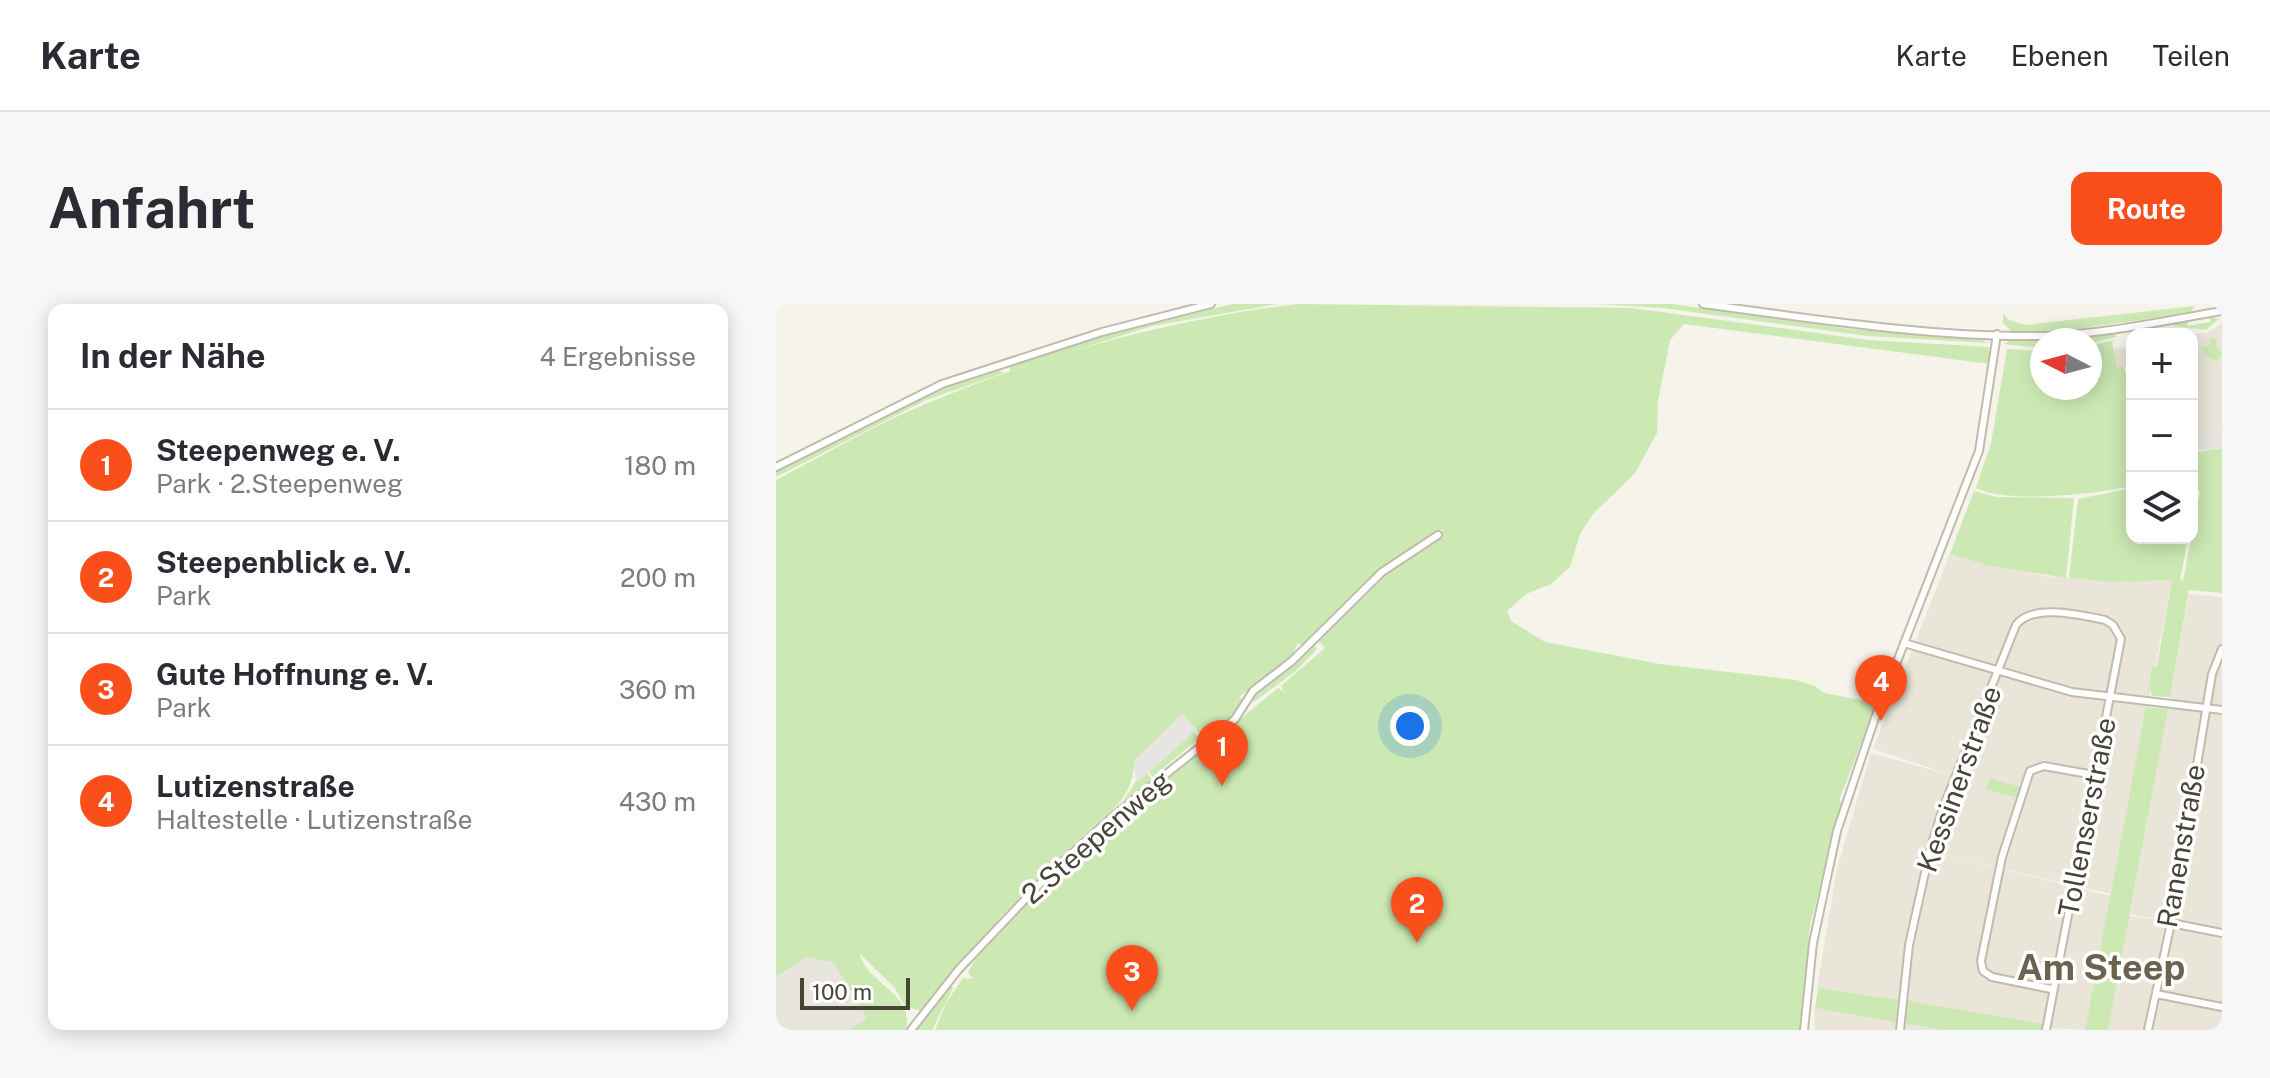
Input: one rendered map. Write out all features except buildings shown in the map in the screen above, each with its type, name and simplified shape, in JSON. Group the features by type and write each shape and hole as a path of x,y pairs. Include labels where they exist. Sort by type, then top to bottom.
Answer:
{"street":[{"path":"776,467 942,384 1158,315 1211,304"},
{"path":"1703,304 1858,325 1997,334 2069,334 2222,311"},
{"path":"1804,1030 1811,953 1828,866 1859,761 1979,451 1997,334"},
{"name":"2.Steepenweg","path":"911,1030 959,969 1052,871 1111,818 1235,719 1253,691 1292,661 1382,572 1438,535"},
{"name":"Kessinerstraße","path":"1900,1030 1909,945 1930,850 2016,625 2028,614 2105,620 2117,629 2121,639 2111,697"},
{"path":"1904,643 2056,688 2222,710"},
{"name":"Ranenstraße","path":"2148,1030 2171,923 2205,708 2216,659 2222,649"},
{"name":"Tollenserstraße","path":"2046,1030 2051,989 2111,697"},
{"path":"2051,989 1992,977 1983,971 1981,961 1994,890 2030,771 2044,766 2094,775"},
{"path":"2171,923 2222,933"},
{"path":"2156,994 2222,1007"}],"shaded area":[{"path":"2222,323 2222,426 2198,430 2198,334 2207,333"},
{"path":"2126,347 2126,366 2117,368 2114,349"},
{"path":"2222,426 2222,448 2198,450 2198,431"},
{"path":"1950,554 2044,576 2113,582 2172,580 2111,894 1932,852 2111,896 2085,1030 2049,1028 1817,988 1837,869 1871,753 1954,776 1873,749"},
{"path":"2189,594 2222,597 2222,1030 2108,1030 2129,916 2166,921 2130,914"},
{"path":"1183,713 1196,730 1139,781 1135,777 1134,761"},
{"path":"808,957 834,963 868,1019 849,1030 776,1030 776,976"},
{"path":"1815,1008 1944,1030 1814,1030"}],"green space":[{"path":"1233,304 1277,304 1152,326 1010,371 1010,365 1104,334"},
{"path":"1298,304 1631,308 1868,340 1989,347 1990,364 1684,324 1670,340 1658,401 1657,433 1635,473 1593,514 1580,534 1570,567 1551,584 1526,594 1507,611 1511,621 1545,642 1660,664 1796,680 1815,686 1824,693 1877,703 1839,800 1842,802 1810,925 1800,1030 935,1030 946,1003 963,978 973,979 968,972 975,960 1005,924 1077,852 1085,855 1089,852 1083,847 1278,688 1284,692 1281,686 1325,648 1317,639 1385,572 1440,536 1443,529 1381,570 1304,645 1298,643 1291,659 1240,696 1242,703 1234,717 1205,740 1183,714 1134,761 1131,781 1118,804 1014,904 921,1011 905,1006 895,988 860,954 871,973 903,1007 907,1018 906,1030 849,1030 867,1018 834,963 808,957 776,976 776,480 909,411 1017,369 1157,329"},
{"path":"1594,304 1672,304 1857,330 1978,337 1987,343 1868,336 1663,308"},
{"path":"2194,306 2191,313 2083,328 2030,328 2030,331 2012,332 2003,323 2003,313 2009,320 2025,325"},
{"path":"2210,317 2219,319 2206,330 2174,326 2175,322 2187,321 2188,326 2210,322"},
{"path":"2113,331 2117,337 2102,340 2102,333"},
{"path":"2210,338 2217,339 2216,345 2222,354 2217,362 2203,354 2203,347 2210,345"},
{"path":"2013,339 2030,340 2030,347 2003,344"},
{"path":"2118,339 2112,342 2117,367 2124,367 2126,375 2126,487 2030,497 1990,493 1976,488 1991,443 2007,349 2030,350 2030,400 2102,400 2102,343"},
{"path":"998,370 1004,373 926,400 776,477 776,471 923,396"},
{"path":"2222,448 2222,593 2189,590 2170,697 2152,696 2150,689 2147,695 2152,667 2157,666 2172,580 2113,582 2069,578 2078,499 2126,489 2126,544 2187,544 2180,580 2183,581 2190,544 2198,544 2198,452"},
{"path":"1974,491 1996,497 2074,498 2066,578 1991,566 1950,554"},
{"path":"1315,642 1316,650 1296,671 1255,701 1249,702 1251,695"},
{"path":"2146,707 2168,709 2108,1030 2085,1030"},
{"path":"1194,731 1199,738 1153,777 1149,772"},
{"path":"1147,773 1154,782 1118,810 1137,779"},
{"path":"1990,778 2020,787 2017,798 1986,789"},
{"path":"949,985 953,988 932,1030 915,1030"},
{"path":"1818,988 1898,1000 1896,1022 1815,1008"},
{"path":"1904,1000 2044,1024 2043,1030 1944,1030 1902,1023"}],"place":[{"name":"Lutizenstraße","path":"1881,721"},
{"name":"Steepenweg e. V.","path":"1222,786"},
{"name":"Steepenblick e. V.","path":"1417,943"},
{"name":"Gute Hoffnung e. V.","path":"1132,1011"}],"district":[{"name":"Am Steep","path":"2101,967"}]}
